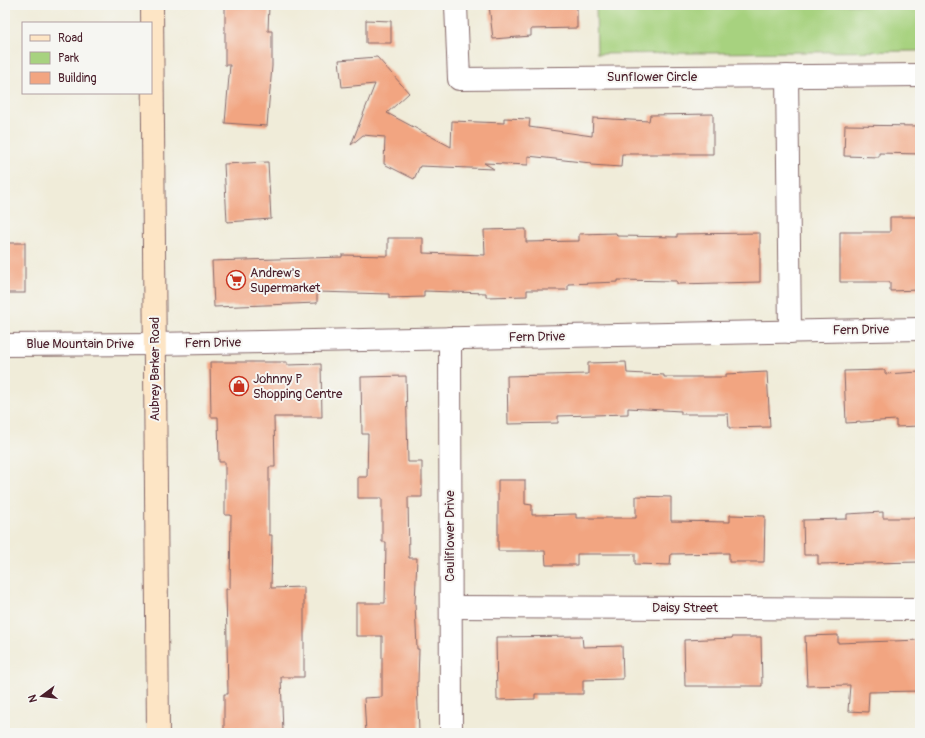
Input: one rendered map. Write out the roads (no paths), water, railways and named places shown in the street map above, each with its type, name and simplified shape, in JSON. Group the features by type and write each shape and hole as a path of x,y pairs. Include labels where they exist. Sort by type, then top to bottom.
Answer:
{"street":[{"name":"Aubrey Barker Road","path":"152,5 158,733"},
{"name":"Sunflower Circle","path":"456,5 459,79 920,75"},
{"path":"788,76 790,332"},
{"name":"Fern Drive","path":"154,344 920,329"},
{"name":"Cauliflower Drive","path":"450,338 451,733"},
{"name":"Blue Mountain Drive","path":"5,345 154,344"},
{"name":"Daisy Street","path":"451,607 920,609"}],"place":[{"name":"Andrew's Supermarket","path":"236,280"},
{"name":"Johnny P Shopping Centre","path":"239,386"}]}
